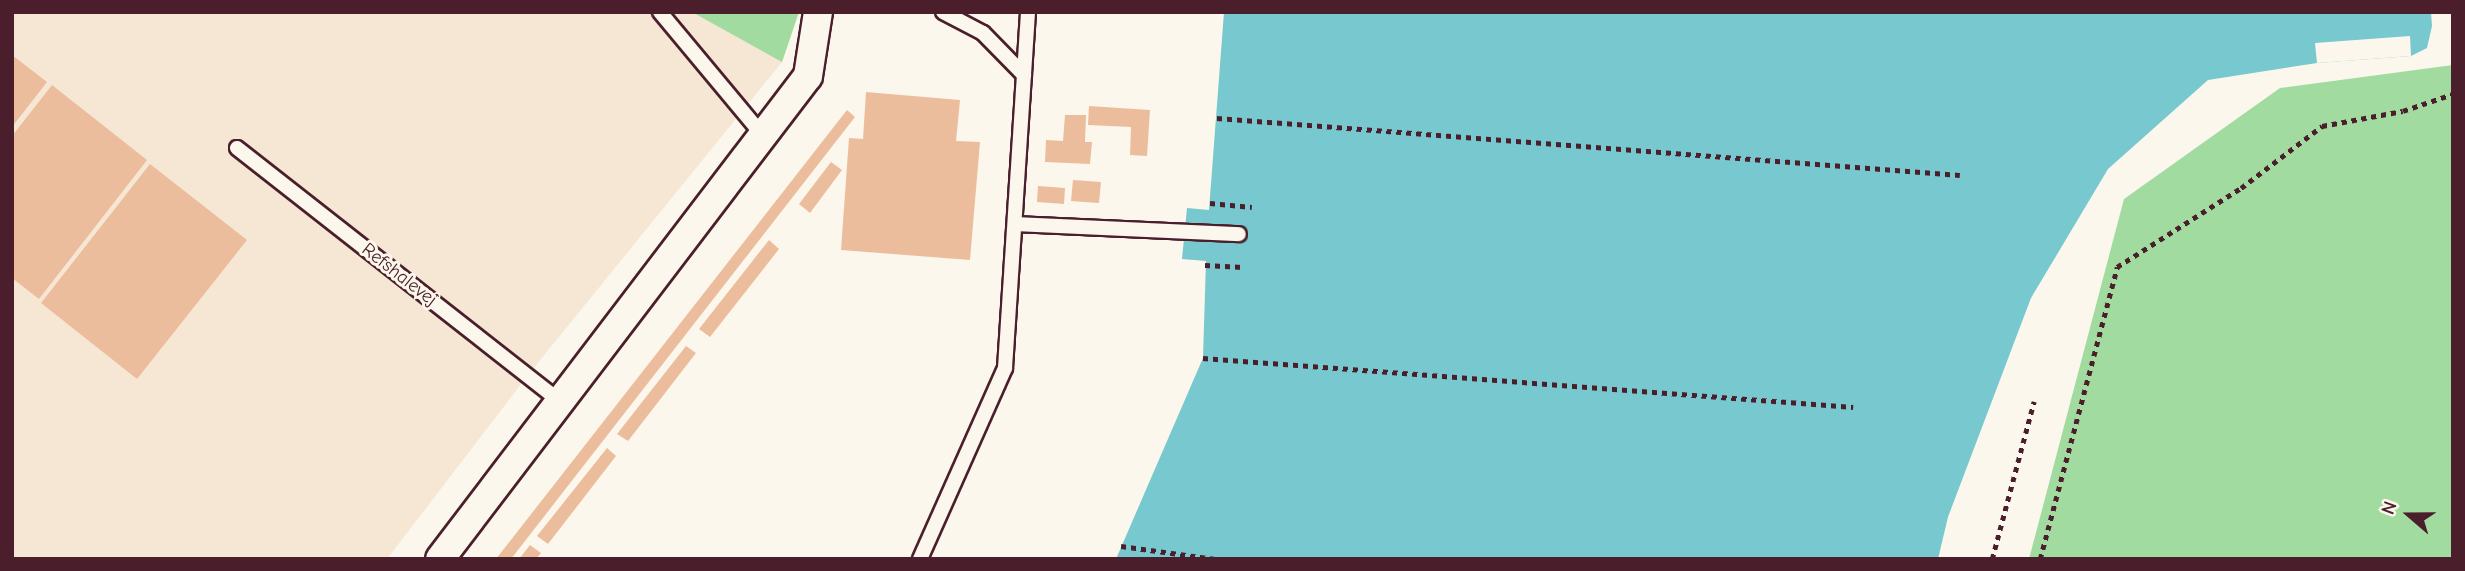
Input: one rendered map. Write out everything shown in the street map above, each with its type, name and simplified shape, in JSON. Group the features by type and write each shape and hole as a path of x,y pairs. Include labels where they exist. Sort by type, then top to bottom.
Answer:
{"street":[{"path":"440,559 808,76 818,12"}],"lane":[{"path":"660,12 764,137"},
{"path":"943,12 983,33 1024,75"},
{"path":"920,559 1005,368 1028,12"},
{"name":"Refshalevej","path":"237,148 561,402"},
{"path":"1016,224 1240,233"}],"path":[{"path":"2040,559 2118,267 2241,188 2322,127 2403,111 2453,94"},
{"path":"1217,118 1959,175"},
{"path":"1210,204 1252,206"},
{"path":"1205,265 1243,267"},
{"path":"1203,358 1853,407"},
{"path":"1992,559 2034,401"},
{"path":"1121,546 1215,559"}],"shaded area":[{"path":"12,12 799,12 782,62 528,375 387,559 12,559"}],"green space":[{"path":"692,12 799,12 782,62"},
{"path":"2453,65 2453,559 2029,559 2124,199 2280,88"}],"water":[{"path":"1224,12 2431,12 2432,26 2427,48 2411,56 2317,63 2208,80 2108,169 2031,298 1948,517 1938,559 1116,559 1203,358 1206,261 1182,259 1187,208 1209,210"}],"pier":[{"path":"2410,36 2411,56 2317,63 2315,43"}],"building":[{"path":"12,55 47,82 12,127"},
{"path":"52,85 147,160 39,299 12,278 12,136"},
{"path":"866,92 960,100 956,141 980,142 970,260 841,250 849,138 863,139"},
{"path":"1089,106 1150,110 1147,156 1130,155 1131,127 1088,125"},
{"path":"847,110 855,117 511,559 496,559"},
{"path":"1065,115 1086,115 1085,142 1092,142 1090,164 1045,162 1046,140 1063,141"},
{"path":"831,162 842,170 810,213 799,204"},
{"path":"150,164 247,240 137,379 41,303"},
{"path":"1073,180 1101,182 1099,203 1071,201"},
{"path":"1038,186 1065,188 1064,204 1037,202"},
{"path":"769,240 779,249 710,337 699,329"},
{"path":"686,346 696,353 628,441 617,434"},
{"path":"607,448 616,456 548,544 537,536"},
{"path":"530,545 541,553 536,559 519,559"}]}
